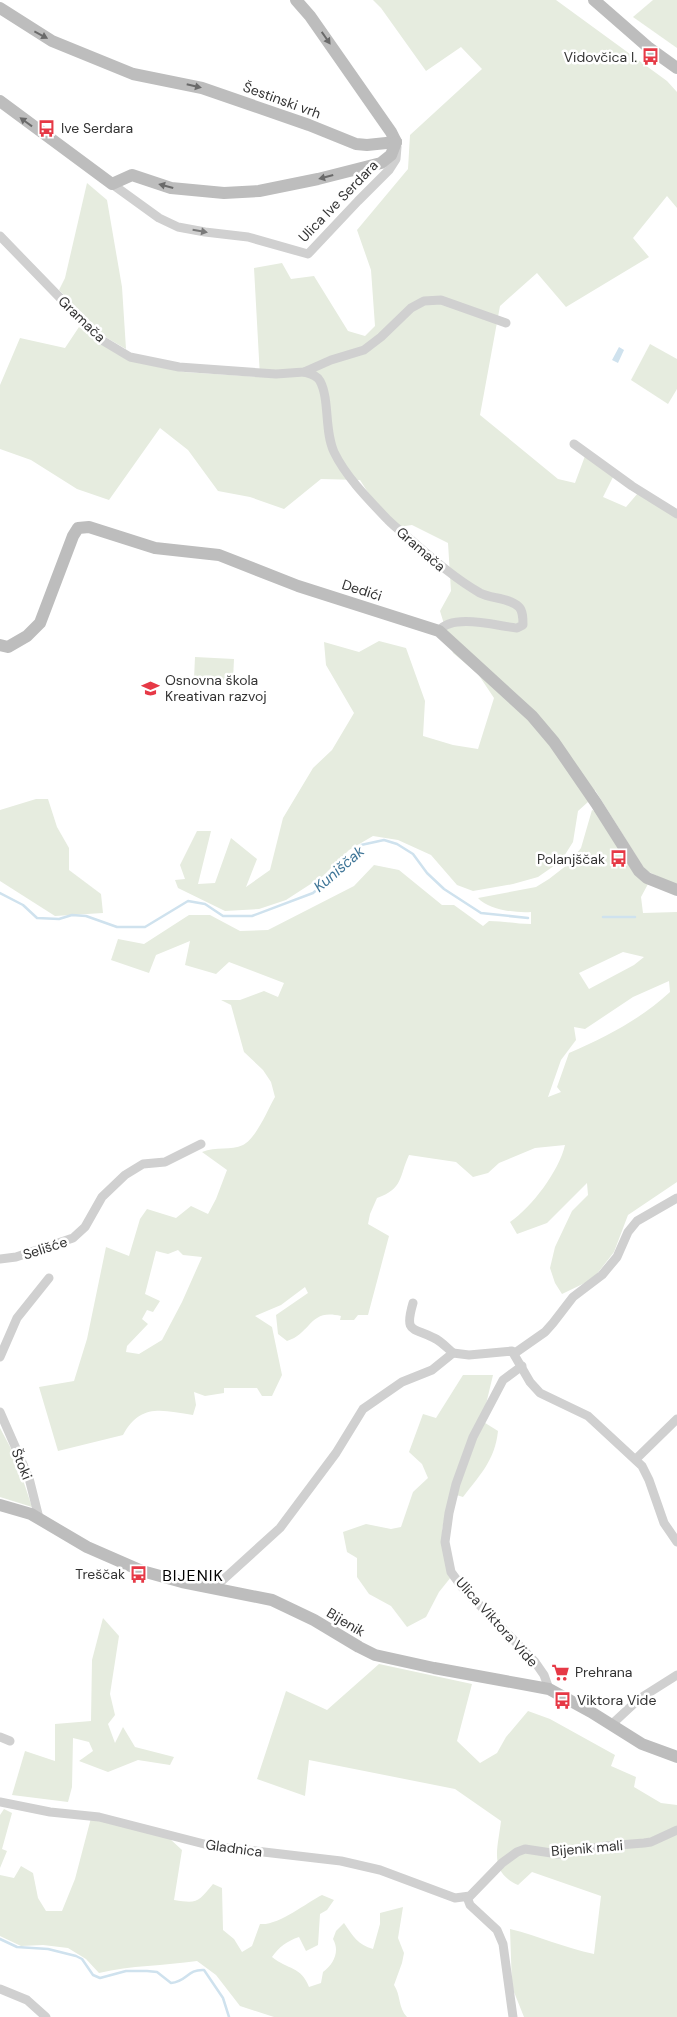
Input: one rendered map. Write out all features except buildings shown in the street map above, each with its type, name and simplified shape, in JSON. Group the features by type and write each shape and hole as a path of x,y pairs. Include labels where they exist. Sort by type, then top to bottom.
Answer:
{"street":[{"path":"296,0 310,16 391,132 396,142"},
{"path":"594,0 676,70"},
{"name":"Šestinski vrh","path":"0,8 33,31 52,41 126,72 202,88 309,125 356,144 367,145 396,142"},
{"name":"Ulica Ive Serdara","path":"1,104 159,218 178,227 248,237 308,254 389,170 397,155 396,142"},
{"name":"Ulica Ive Serdara","path":"112,184 132,175 171,188 224,193 259,191 318,179 381,163 391,155 396,142"},
{"name":"Gramača","path":"0,236 100,339 130,357 179,367 276,374 304,372 331,360 364,350 381,337 411,308 424,300 441,300 506,323"},
{"name":"Gramača","path":"304,372 314,375 320,380 324,391 328,434 334,451 345,471 389,521 440,566 468,586 485,596 506,600 519,607 523,616 523,625 517,628 470,622 449,624 443,626 439,631"},
{"path":"574,444 632,486 677,514"},
{"name":"Dedići","path":"0,645 8,647 28,636 40,623 73,536 78,528 90,526 155,548 218,555 298,586 439,631 532,716 570,765 624,845 639,871 648,878 677,890"},
{"name":"Selišće","path":"0,1259 16,1257 73,1238 85,1227 102,1197 125,1175 143,1164 165,1162 200,1144"},
{"path":"514,1353 545,1332 572,1297 602,1275 617,1257 628,1232 638,1221 677,1198"},
{"path":"0,1357 17,1318 49,1278"},
{"path":"413,1304 409,1321 413,1329 420,1334 436,1339 453,1353 469,1355 509,1350 514,1353 530,1382 540,1393 588,1416 636,1459 646,1473 664,1523 677,1542"},
{"path":"214,1588 280,1528 336,1452 363,1409 402,1382 432,1370 453,1353"},
{"name":"Ulica Viktora Vide","path":"522,1366 503,1380 473,1437 456,1484 445,1542 451,1572 462,1587 535,1662 544,1675 549,1689"},
{"name":"Štoki","path":"0,1412 29,1478 38,1518"},
{"path":"636,1459 677,1419"},
{"name":"Bijenik","path":"0,1505 38,1518 73,1539 120,1563 168,1579 272,1600 314,1620 375,1655 549,1689 585,1708 642,1744 677,1757"},
{"path":"611,1725 640,1699 677,1675"},
{"path":"0,1737 10,1741"},
{"name":"Gladnica","path":"0,1802 50,1812 99,1817 212,1846 341,1861 380,1870 449,1897 467,1897"},
{"name":"Bijenik mali","path":"467,1897 502,1863 516,1852 525,1849 558,1854 606,1846 651,1842 677,1830"},
{"path":"467,1897 470,1905 497,1930 501,1939 513,2017"},
{"path":"0,1989 27,2000 46,2017"}],"shaded area":[{"path":"373,0 556,0 667,81 677,92 677,208 667,196 633,238 649,257 566,307 537,273 500,306 480,415 558,479 575,483 585,456 614,475 603,497 626,507 638,493 677,516 677,886 645,870 595,790 588,802 578,811 573,842 561,861 538,877 513,884 473,891 457,885 431,855 398,840 373,836 349,850 323,876 286,900 259,909 225,911 178,888 175,880 185,879 180,865 197,831 211,831 198,884 215,883 231,838 257,859 246,887 270,870 283,818 313,768 332,750 354,713 326,665 324,642 359,652 379,641 406,648 425,701 423,736 453,745 478,749 494,698 478,674 453,653 440,611 451,591 448,543 412,525 391,528 360,480 321,479 284,509 250,497 218,491 188,450 160,428 109,500 77,489 31,460 0,449 0,385 20,338 65,348 79,327 127,360 184,372 260,377 254,268 282,263 291,279 314,276 348,331 365,336 375,326 371,270 357,230 408,169 410,135 482,69 461,47 426,71 381,8"},
{"path":"653,0 677,0 677,48 633,17"},
{"path":"87,183 107,200 122,287 126,349 107,338 59,290 65,278"},
{"path":"650,344 677,359 677,389 668,404 631,380"},
{"path":"195,657 234,659 233,680 194,679"},
{"path":"36,799 48,799 57,827 69,848 69,870 101,894 103,913 55,916 0,881 0,810"},
{"path":"592,810 597,812 648,884 641,897 643,913 677,912 677,1182 628,1215 614,1252 593,1279 562,1294 555,1283 550,1268 555,1247 572,1211 588,1195 587,1183 547,1223 517,1234 510,1222 544,1188 557,1166 565,1145 535,1148 499,1163 488,1173 473,1177 456,1162 409,1155 396,1186 392,1191 377,1198 370,1214 368,1224 389,1236 368,1315 358,1315 354,1320 340,1320 341,1316 323,1315 311,1322 301,1333 287,1341 278,1334 276,1315 308,1293 305,1287 281,1305 255,1316 272,1327 282,1375 272,1396 262,1396 257,1388 224,1388 224,1393 205,1396 194,1392 196,1405 193,1415 162,1411 144,1413 130,1425 123,1435 58,1451 39,1387 74,1381 87,1339 106,1247 129,1256 140,1219 147,1209 176,1218 191,1206 208,1214 227,1170 202,1152 238,1147 248,1142 253,1137 275,1097 271,1082 263,1070 244,1052 231,1005 221,1000 240,1000 264,991 278,997 284,983 229,962 216,974 185,965 190,941 156,955 149,973 111,960 118,939 144,944 189,915 210,915 240,931 268,930 354,886 374,865 399,870 442,905 454,905 483,926 489,921 531,924 531,912 495,908 478,898 536,887 567,865 581,848","holes":["623,952 644,957 634,965 589,989 579,973","669,981 670,992 647,1011 610,1034 569,1053 557,1087 561,1092 548,1097 561,1060 576,1040 574,1027 585,1029 633,997","178,1250 183,1255 202,1257 182,1302 162,1340 139,1354 126,1352 127,1346 148,1324 142,1319 147,1310 153,1312 160,1301 145,1294 156,1251 168,1254"]},
{"path":"463,1375 493,1375 482,1421 498,1431 494,1450 486,1467 463,1497 450,1493 442,1530 442,1547 451,1577 439,1592 426,1617 407,1627 391,1606 369,1594 357,1577 357,1558 347,1552 343,1532 366,1524 391,1529 401,1527 413,1492 428,1478 422,1464 409,1452 423,1414 436,1418"},
{"path":"0,1428 15,1456 32,1507 0,1497"},
{"path":"103,1618 119,1636 110,1694 115,1715 108,1724 115,1743 123,1727 135,1747 174,1757 170,1765 138,1760 108,1772 79,1761 93,1751 89,1742 73,1738 72,1787 68,1802 12,1795 25,1751 55,1761 55,1724 91,1721 92,1660"},
{"path":"379,1664 472,1684 457,1741 480,1763 497,1753 506,1737 528,1711 550,1719 615,1755 611,1766 636,1777 634,1787 661,1803 677,1805 677,2017 524,2017 512,1987 510,1929 594,1954 601,1896 532,1872 518,1885 509,1880 502,1873 497,1858 501,1821 455,1789 309,1760 305,1796 257,1779 286,1691 327,1710"},
{"path":"4,1809 12,1813 2,1849 7,1851 0,1868 0,1815"},
{"path":"91,1818 169,1838 182,1850 174,1900 188,1902 197,1900 213,1884 222,1888 223,1930 234,1939 242,1952 252,1946 260,1924 267,1924 283,1918 322,1895 334,1900 327,1910 320,1914 318,1945 306,1951 299,1937 277,1950 272,1957 302,1975 309,1987 321,1983 323,1972 335,1957 336,1948 333,1939 336,1931 344,1923 353,1936 373,1949 380,1924 380,1913 403,1907 398,1938 404,1953 394,1985 402,2010 407,2017 274,2017 240,2006 216,1975 197,1961 123,1968 99,1973 86,1959 68,1948 43,1945 21,1946 0,1936 0,1875 14,1878 21,1866 33,1873 38,1898 46,1911 62,1911 75,1879"}],"water":[{"path":"619,347 624,350 618,363 612,360"}],"waterway":[{"name":"Kuniščak","path":"0,893 23,905 37,918 59,919 72,915 86,916 117,927 145,927 188,901 205,904 223,916 252,916 313,893 333,876 361,845 384,840 397,844 413,854 427,873 444,889 481,913 528,918"},
{"name":"Kuniščak","path":"603,917 635,917"},
{"path":"0,1939 17,1947 48,1949 76,1956 82,1959 93,1975 100,1978 126,1971 147,1971 157,1972 171,1983 181,1980 194,1971 204,1970 223,1998 229,2017"}],"place":[{"name":"Vidovčica I.","path":"651,57"},
{"name":"Ive Serdara","path":"47,128"},
{"name":"Osnovna škola Kreativan razvoj","path":"151,688"},
{"name":"Polanjščak","path":"619,859"},
{"name":"Treščak","path":"139,1574"},
{"name":"Prehrana","path":"561,1672"},
{"name":"Viktora Vide","path":"563,1700"}],"district":[{"name":"BIJENIK","path":"193,1575"}]}
